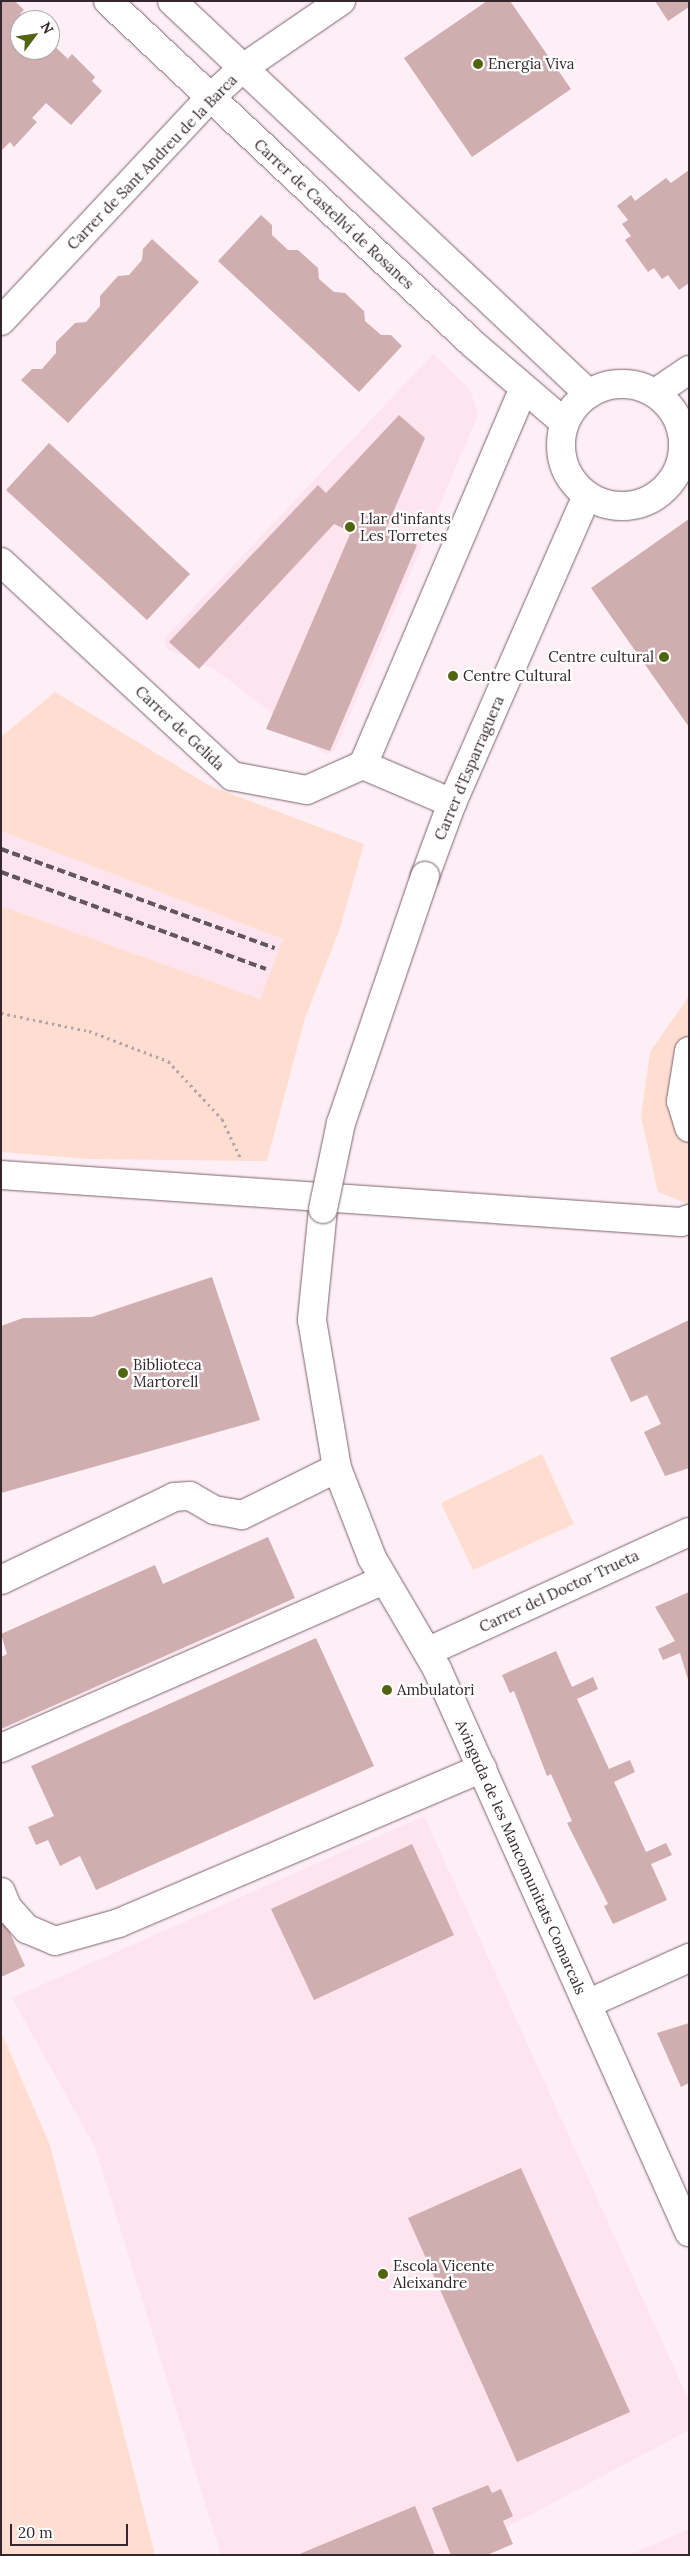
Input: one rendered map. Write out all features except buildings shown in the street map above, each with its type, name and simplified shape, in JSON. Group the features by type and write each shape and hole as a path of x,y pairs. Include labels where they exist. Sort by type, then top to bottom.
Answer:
{"street":[{"name":"Carrer de Castellví de Rosanes","path":"108,1 523,389 565,423"},
{"path":"172,1 588,394"},
{"name":"Carrer de Sant Andreu de la Barca","path":"1,321 210,98 243,68 341,1"},
{"path":"655,393 689,370"},
{"path":"622,384 655,393 669,405 686,436 682,458 675,477 662,492 645,502 625,507 605,505 587,496 572,482 563,463 560,443 565,423 588,394 622,384"},
{"path":"452,803 363,765 523,389"},
{"name":"Carrer d'Esparraguera","path":"425,876 452,803 587,496"},
{"name":"Carrer de Gelida","path":"1,562 232,776 307,790 363,765"},
{"name":"Avinguda de les Mancomunitats Comarcals","path":"425,876 341,1123 324,1209 312,1320 337,1468 383,1580 429,1651 689,2232"},
{"path":"689,1051 681,1101 689,1128"},
{"path":"1,1175 681,1222 689,1219"},
{"path":"1,1580 174,1497 190,1496 214,1510 242,1515 337,1468"},
{"name":"Carrer del Doctor Trueta","path":"429,1651 689,1532"},
{"path":"1,1748 383,1580"},
{"path":"1,1892 7,1907 27,1929 55,1941 120,1923 482,1768"},
{"path":"587,2004 689,1958"}],"path":[{"path":"1,1013 88,1031 168,1061 222,1118 258,1193"}],"shaded area":[{"name":"Llar d'infants Les Torretes","path":"433,354 470,389 478,415 334,752 325,754 216,670 167,649 164,639"},
{"path":"55,692 210,786 364,844 339,931 305,1018 267,1161 90,1159 1,1152 1,906 260,999 283,939 1,831 1,737"},
{"path":"1,831 283,939 261,999 1,906"},
{"path":"689,996 689,1204 658,1192 641,1116 650,1052"},
{"path":"542,1454 574,1524 473,1570 441,1503"},
{"name":"Escola Vicente Aleixandre","path":"424,1816 689,2401 689,2430 455,2555 221,2555 95,2147 12,1998"},
{"path":"1,2032 50,2145 155,2555 1,2555"},
{"path":"689,2529 689,2555 629,2555"}],"railway":[{"path":"1,849 275,948"},
{"path":"1,872 266,969"}],"place":[{"name":"Energia Viva","path":"478,64"},
{"name":"Llar d'infants Les Torretes","path":"350,527"},
{"name":"Centre cultural","path":"664,657"},
{"name":"Centre Cultural","path":"453,676"},
{"name":"Biblioteca Martorell","path":"123,1373"},
{"name":"Ambulatori","path":"387,1690"},
{"name":"Escola Vicente Aleixandre","path":"383,2274"}]}
